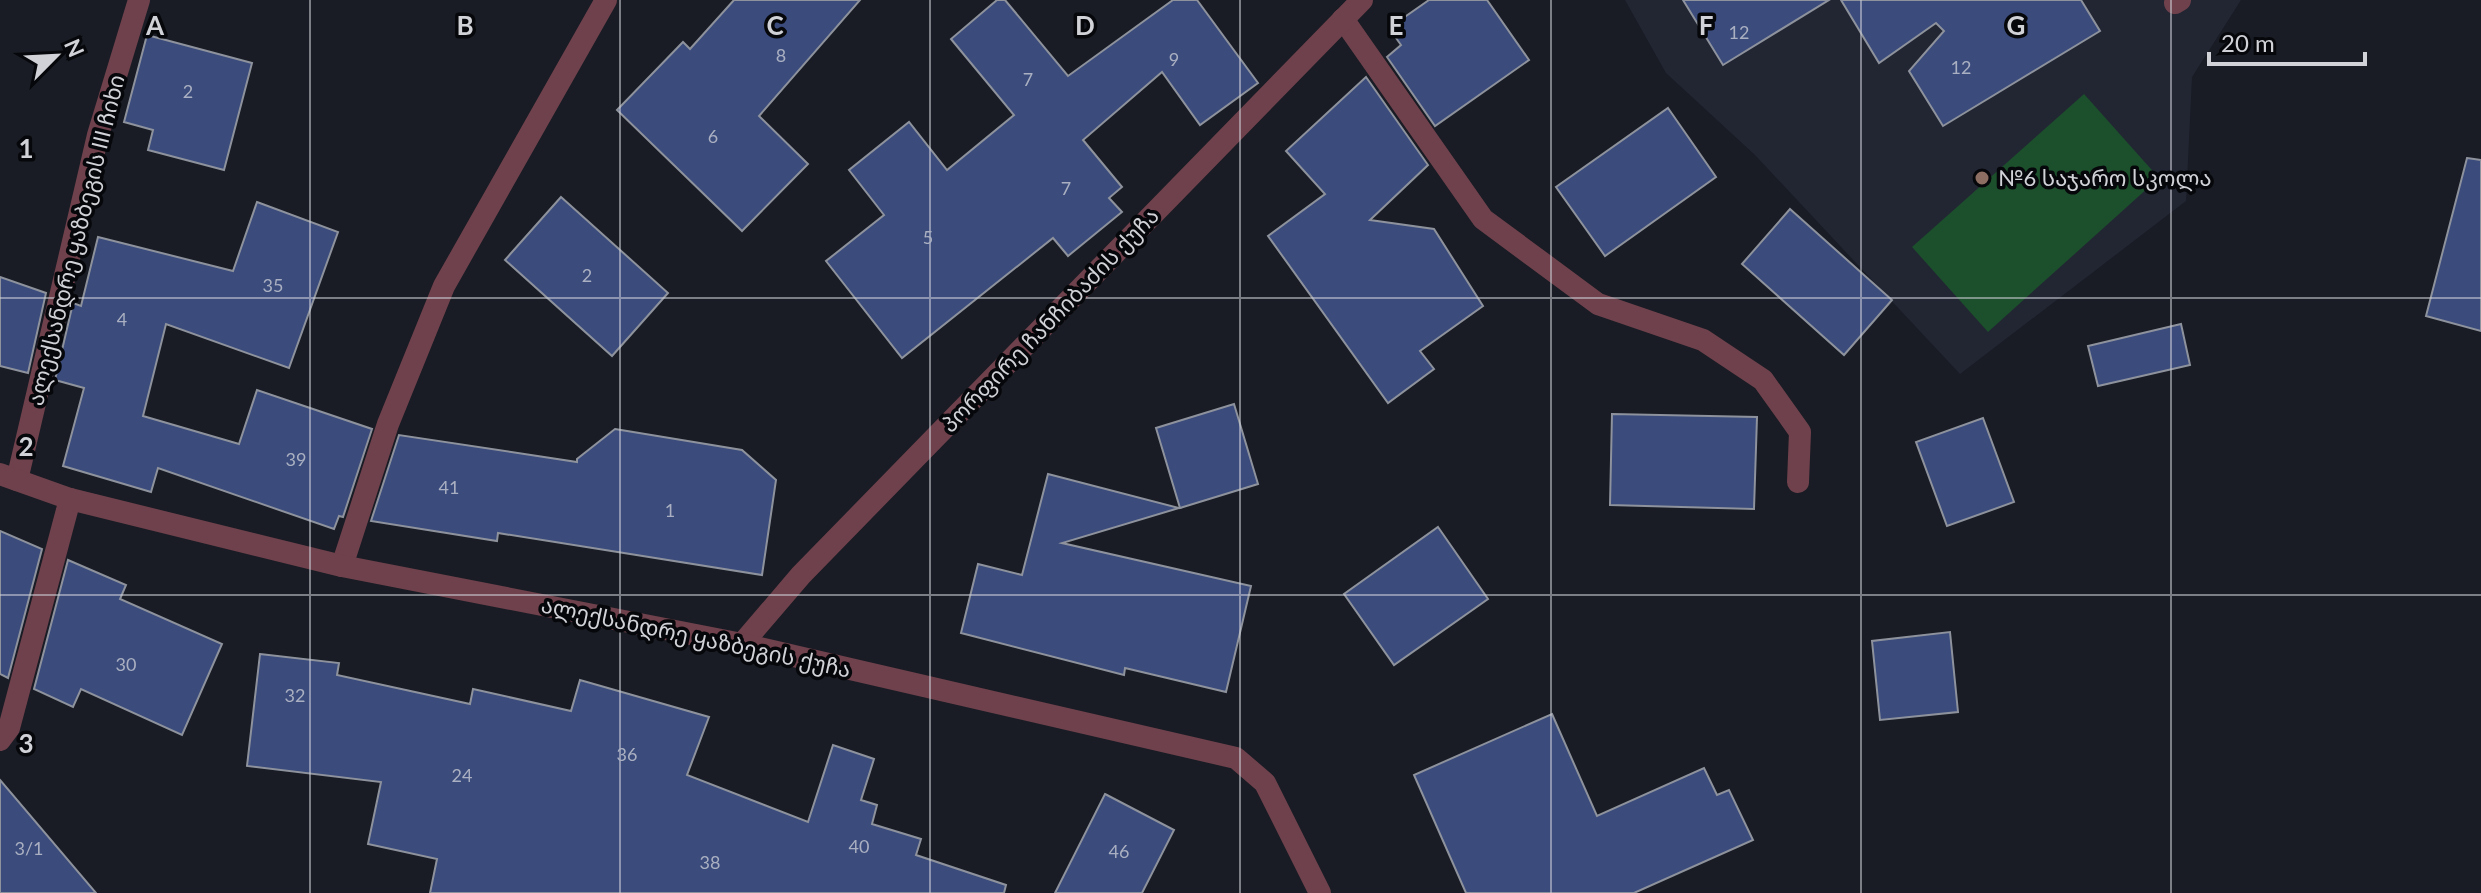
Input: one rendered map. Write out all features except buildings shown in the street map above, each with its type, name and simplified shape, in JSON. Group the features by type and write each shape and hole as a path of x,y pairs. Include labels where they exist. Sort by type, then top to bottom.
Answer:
{"street":[{"name":"ალექსანდრე ყაზბეგის III ჩიხი","path":"9,477 98,135 139,0"},
{"path":"342,566 388,424 444,286 606,0"},
{"name":"პორფირე ჩანჩიბაძის ქუჩა","path":"742,644 801,575 1362,0"},
{"path":"1343,19 1483,219 1598,304 1703,340 1763,380 1800,432 1798,482"},
{"name":"ალექსანდრე ყაზბეგის ქუჩა","path":"9,477 70,499 342,566 742,644 1236,758 1265,783 1320,893"},
{"path":"0,740 9,728 70,499"}],"shaded area":[{"name":"№6 საჯარო სკოლა","path":"1625,0 2241,0 2192,77 2186,201 1960,374 1755,155 1666,73"}],"green space":[{"path":"2084,94 2159,178 1988,332 1912,247"}],"place":[{"name":"№6 საჯარო სკოლა","path":"1982,178"}]}
